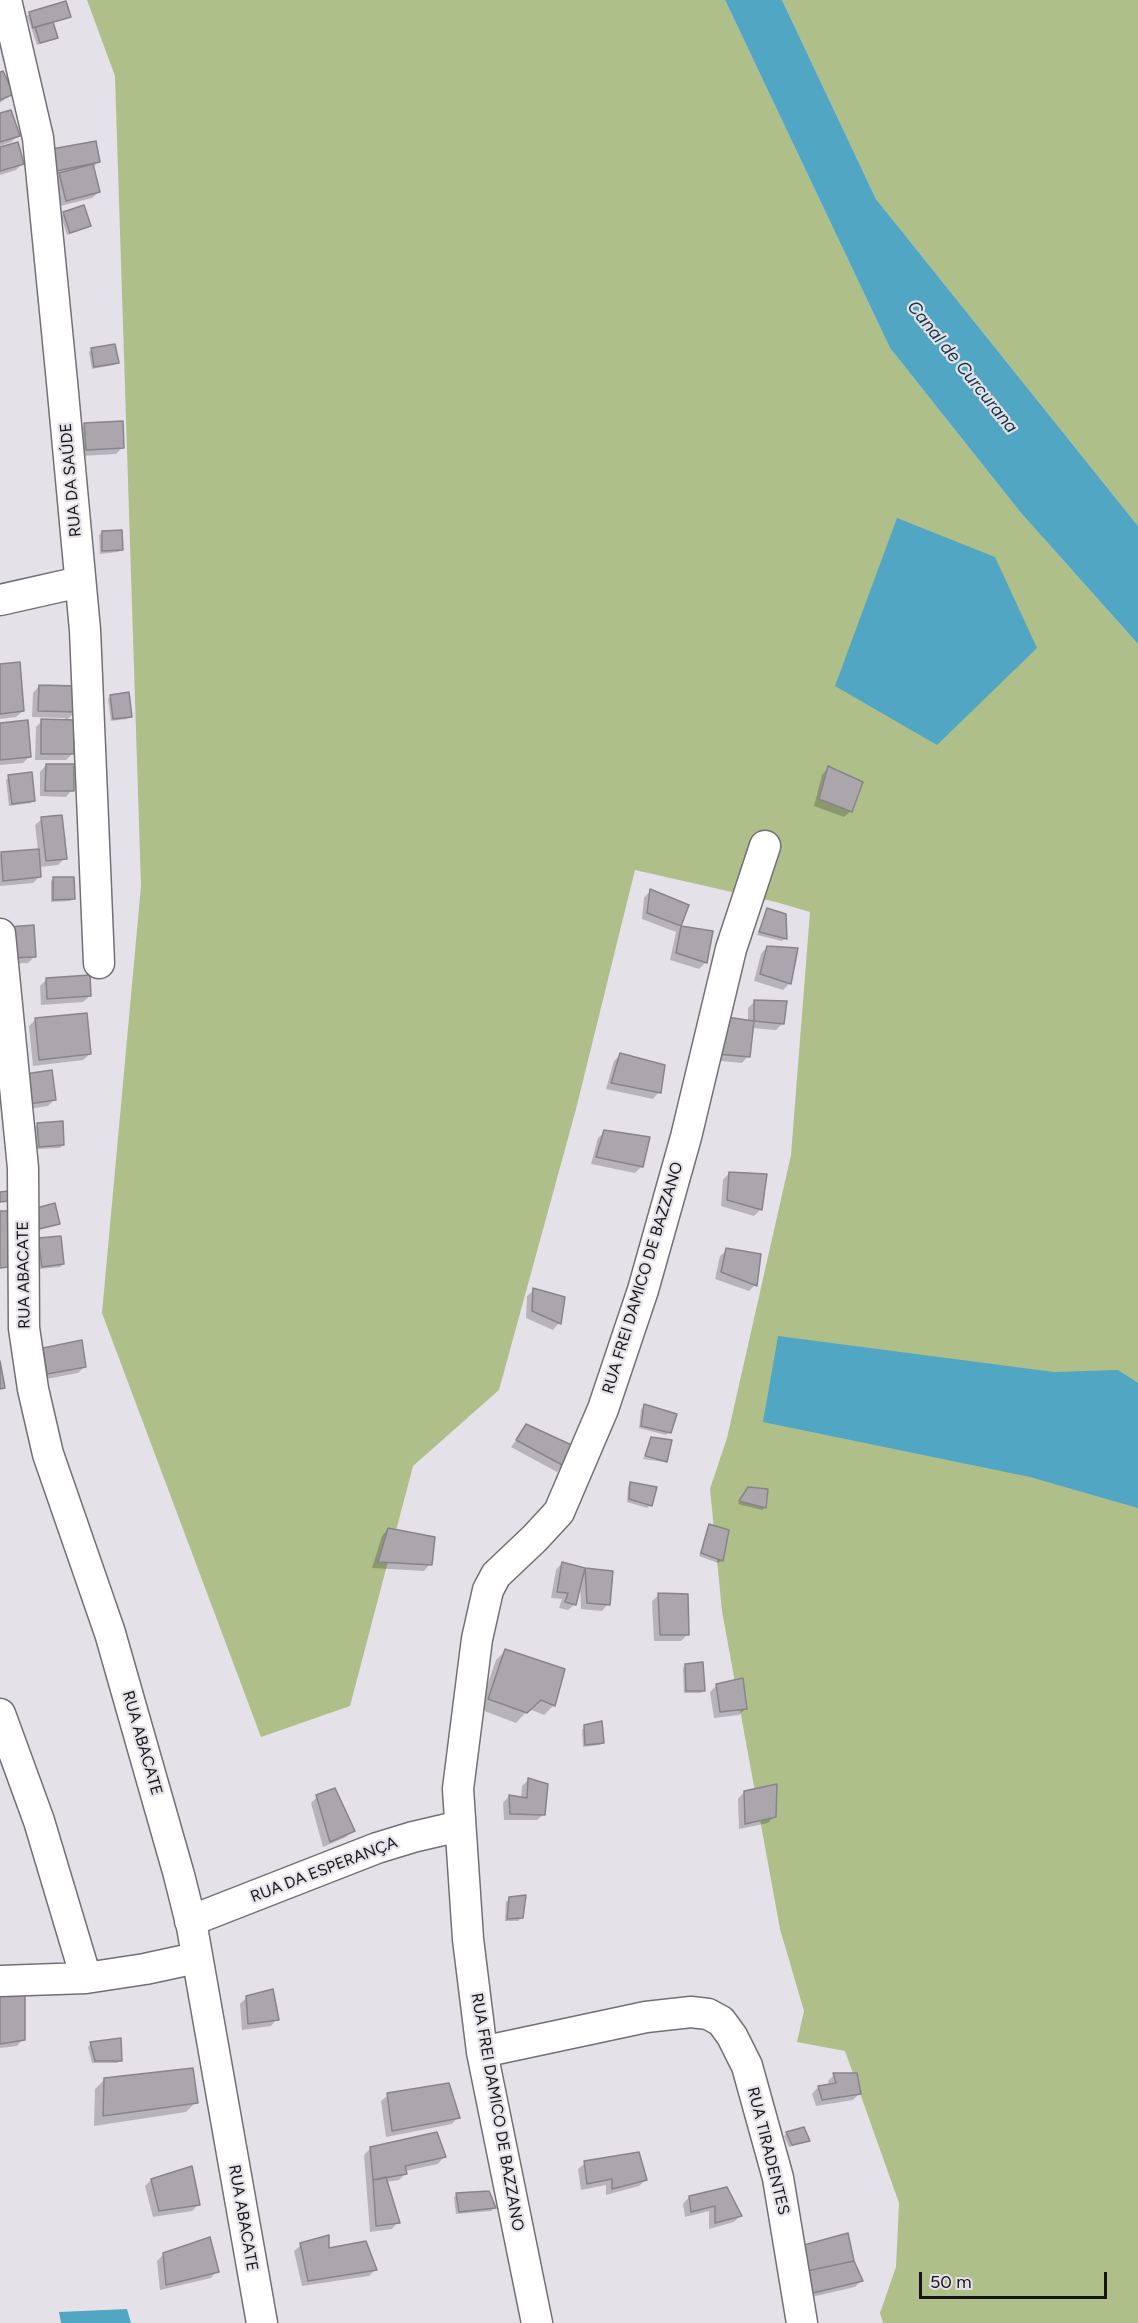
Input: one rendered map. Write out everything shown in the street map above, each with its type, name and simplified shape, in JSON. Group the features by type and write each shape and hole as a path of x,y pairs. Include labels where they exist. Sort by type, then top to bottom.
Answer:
{"street":[{"name":"RUA DA SAÚDE","path":"6,0 38,138 85,630 99,963"},
{"path":"0,600 80,582"},
{"name":"RUA FREI DAMICO DE BAZZANO","path":"537,2323 482,2052 468,1939 458,1790 477,1640 488,1590 495,1575 559,1512 603,1409 646,1279 686,1137 730,949 765,846"},
{"name":"RUA ABACATE","path":"0,934 23,1168 12,1279 48,1454 110,1633 190,1921 262,2323"},
{"path":"0,1714 39,1821 86,1978"},
{"name":"RUA DA ESPERANÇA","path":"190,1921 377,1848 460,1826"},
{"path":"0,1981 86,1978 145,1970 196,1958"},
{"name":"RUA TIRADENTES","path":"482,2052 646,2017 691,2012 708,2014 721,2021 732,2036 747,2066 778,2178 802,2323"}],"green space":[{"path":"87,0 725,0 890,348 1021,513 1138,644 1138,2323 883,2323 880,2313 896,2267 899,2203 845,2051 797,2042 804,2011 780,1929 722,1611 710,1489 727,1438 791,1155 810,912 635,870 576,1109 499,1390 413,1466 350,1706 261,1737 102,1313 141,886 115,76"},
{"path":"782,0 1138,0 1138,526 876,199"}],"water":[{"name":"Canal de Curcurana","path":"725,0 782,0 876,199 1138,526 1138,644 1021,513 890,348"},
{"path":"897,518 995,557 1037,648 937,745 835,686"},
{"path":"778,1336 1054,1372 1118,1370 1138,1383 1138,1508 1030,1477 763,1422"},
{"path":"127,2309 131,2323 61,2323 59,2312"}],"building":[{"path":"66,1 71,17 33,28 29,12"},
{"path":"53,22 58,38 40,43 35,27"},
{"path":"3,71 14,94 0,100 0,72"},
{"path":"11,110 20,136 0,142 0,113"},
{"path":"96,141 100,162 56,171 52,149"},
{"path":"18,142 24,164 0,171 0,147"},
{"path":"93,164 100,192 66,201 59,173"},
{"path":"84,205 91,226 70,233 63,212"},
{"path":"115,344 119,363 94,367 91,348"},
{"path":"123,421 124,448 86,450 84,423"},
{"path":"122,530 123,550 102,551 102,531"},
{"path":"20,662 24,711 0,714 0,664"},
{"path":"39,685 77,686 77,712 38,711"},
{"path":"129,692 132,717 113,719 110,695"},
{"path":"41,719 74,720 74,754 41,754"},
{"path":"28,720 31,757 0,760 0,723"},
{"path":"46,764 74,764 74,791 45,791"},
{"path":"828,766 863,782 852,812 819,799"},
{"path":"32,772 35,801 12,804 8,775"},
{"path":"62,815 67,859 46,861 41,817"},
{"path":"39,849 41,877 3,881 1,852"},
{"path":"53,877 74,877 75,899 53,900"},
{"path":"650,889 689,905 681,926 647,913"},
{"path":"767,908 786,914 787,939 759,932"},
{"path":"34,925 36,957 10,958 8,927"},
{"path":"681,926 713,931 707,963 676,953"},
{"path":"767,946 798,948 791,984 760,974"},
{"path":"90,975 91,996 47,999 46,978"},
{"path":"754,1000 787,1001 784,1024 754,1021"},
{"path":"87,1013 91,1054 39,1060 35,1018"},
{"path":"726,1017 754,1021 750,1057 717,1054"},
{"path":"620,1053 665,1065 661,1093 611,1083"},
{"path":"52,1070 56,1100 28,1104 25,1074"},
{"path":"63,1121 64,1145 39,1147 37,1123"},
{"path":"604,1130 650,1137 643,1167 596,1157"},
{"path":"729,1172 767,1174 762,1210 727,1200"},
{"path":"8,1191 9,1201 0,1202 0,1192"},
{"path":"55,1203 60,1224 38,1229 33,1209"},
{"path":"0,1211 8,1211 8,1267 0,1268"},
{"path":"61,1236 64,1264 42,1267 38,1238"},
{"path":"726,1248 761,1254 757,1286 721,1272"},
{"path":"533,1288 565,1297 561,1324 532,1311"},
{"path":"82,1340 86,1367 47,1374 43,1348"},
{"path":"0,1361 5,1388 0,1389"},
{"path":"644,1404 677,1414 671,1433 641,1426"},
{"path":"526,1424 576,1447 564,1466 516,1440"},
{"path":"651,1437 672,1440 667,1462 645,1456"},
{"path":"630,1482 657,1487 652,1506 629,1499"},
{"path":"748,1487 768,1489 766,1508 739,1501"},
{"path":"709,1524 729,1530 723,1561 701,1553"},
{"path":"388,1528 435,1537 432,1565 378,1562"},
{"path":"562,1562 585,1568 576,1605 565,1602 568,1593 557,1592"},
{"path":"585,1568 613,1571 610,1605 587,1603"},
{"path":"658,1593 688,1594 689,1635 660,1635"},
{"path":"505,1649 565,1669 555,1706 541,1700 527,1713 488,1699"},
{"path":"703,1662 705,1691 686,1691 685,1664"},
{"path":"743,1678 747,1709 720,1712 716,1684"},
{"path":"602,1721 604,1743 585,1745 584,1725"},
{"path":"528,1778 548,1784 545,1815 510,1814 509,1795 527,1798"},
{"path":"777,1784 776,1817 745,1824 744,1791"},
{"path":"335,1788 355,1831 330,1842 316,1795"},
{"path":"526,1895 523,1918 507,1919 509,1897"},
{"path":"273,1989 279,2020 248,2024 246,1996"},
{"path":"25,1991 25,2040 0,2044 0,1996"},
{"path":"121,2038 122,2061 95,2061 90,2042"},
{"path":"193,2068 198,2103 103,2116 104,2078"},
{"path":"833,2073 857,2073 861,2094 822,2100 818,2086 836,2083"},
{"path":"449,2083 460,2118 392,2131 387,2093"},
{"path":"804,2127 810,2141 792,2145 786,2132"},
{"path":"437,2132 446,2157 405,2166 407,2174 373,2180 370,2147"},
{"path":"639,2152 647,2180 612,2189 612,2179 587,2184 584,2161"},
{"path":"192,2166 200,2205 159,2211 151,2179"},
{"path":"386,2177 400,2223 376,2226 373,2180"},
{"path":"727,2187 742,2216 715,2223 715,2206 691,2212 689,2196"},
{"path":"489,2191 496,2208 459,2212 456,2193"},
{"path":"848,2233 854,2261 807,2271 804,2245"},
{"path":"329,2235 329,2248 366,2241 377,2270 308,2281 300,2243"},
{"path":"210,2237 219,2272 166,2285 163,2253"},
{"path":"854,2261 863,2281 809,2294 807,2271"}]}
